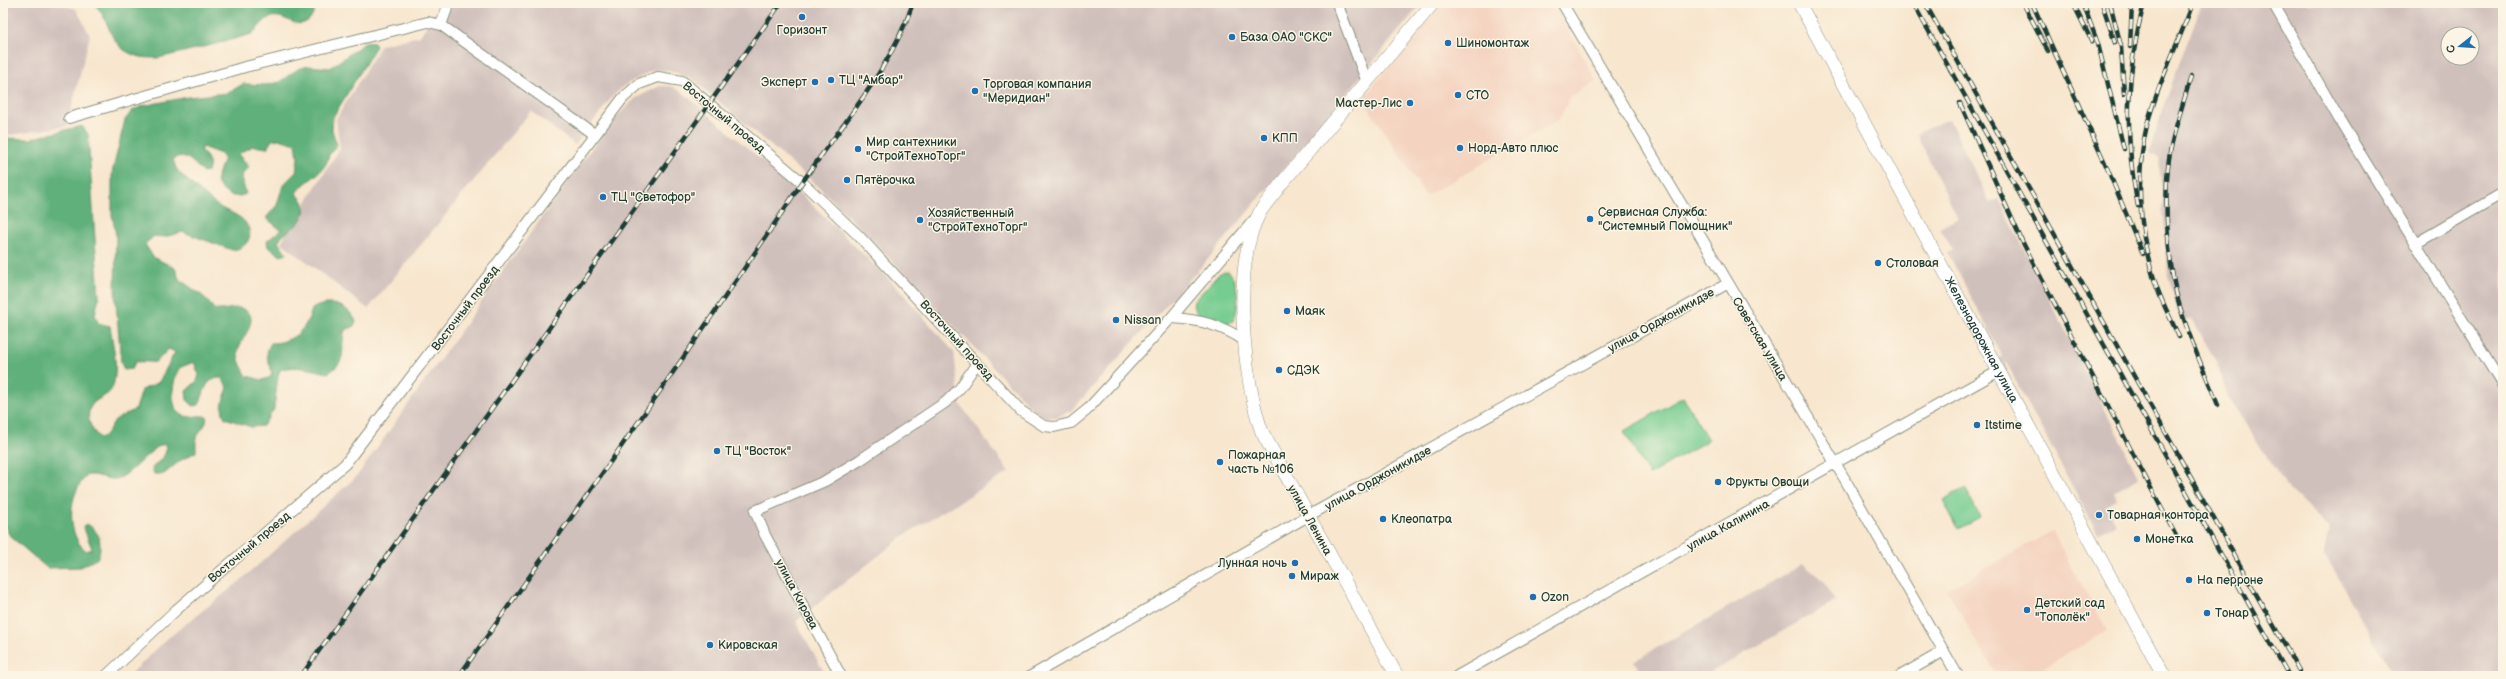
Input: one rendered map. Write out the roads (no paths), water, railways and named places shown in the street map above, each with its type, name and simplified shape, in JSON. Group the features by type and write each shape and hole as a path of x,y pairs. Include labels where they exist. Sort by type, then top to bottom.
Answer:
{"main road":[{"name":"улица Ленина","path":"1397,676 1268,445 1258,421 1251,390 1245,341 1246,258 1250,238 1259,214 1281,184 1433,3"},
{"name":"Железнодорожная улица","path":"1799,3 1997,372 2164,676"}],"street":[{"path":"442,25 449,3"},
{"path":"1337,3 1367,82"},
{"name":"Советская улица","path":"1562,3 1727,284 1835,464 1958,676"},
{"path":"2273,3 2338,119 2503,386"},
{"path":"69,118 245,67 428,22 442,25 594,134"},
{"name":"Восточный проезд","path":"106,676 176,610 345,464 474,296 594,134 623,98 639,84 658,77 666,76 682,81 802,182 918,297 1021,412 1033,421 1044,426 1063,426 1084,414 1171,318 1259,214"},
{"path":"2415,244 2503,193"},
{"name":"улица Орджоникидзе","path":"1031,676 1308,516 1727,284"},
{"path":"1171,318 1196,321 1223,328 1245,341"},
{"name":"улица Кирова","path":"841,676 765,535 755,511 825,481 860,460 946,402 960,388 977,363"},
{"name":"улица Калинина","path":"1457,676 1997,372"},
{"path":"1900,676 1944,651"}],"railway":[{"path":"301,676 781,3"},
{"path":"459,676 630,434 877,77 891,53 913,3"},
{"path":"1913,3 2289,676"},
{"path":"1925,3 2302,676"},
{"path":"2023,3 2048,51"},
{"path":"2032,3 2105,163 2143,254"},
{"path":"2073,3 2092,42"},
{"path":"2083,3 2098,44 2124,149"},
{"path":"2102,3 2115,43"},
{"path":"2110,3 2121,46 2124,94"},
{"path":"2130,47 2132,3"},
{"path":"2138,206 2130,154 2129,104 2130,79 2144,3"},
{"path":"2179,337 2160,296 2150,264 2142,224 2140,184 2143,144 2147,125 2162,79 2193,3"},
{"path":"2191,76 2174,132 2168,167 2166,199 2169,252 2178,300 2182,313 2191,340 2218,405"},
{"path":"1960,103 2022,241 2176,536"}],"place":[{"name":"Горизонт","path":"802,17"},
{"name":"База ОАО \"СКС\"","path":"1232,37"},
{"name":"Шиномонтаж","path":"1448,43"},
{"name":"ТЦ \"Амбар\"","path":"831,80"},
{"name":"Эксперт","path":"815,82"},
{"name":"Торговая компания \"Меридиан\"","path":"975,91"},
{"name":"СТО","path":"1458,95"},
{"name":"Мастер-Лис","path":"1410,103"},
{"name":"КПП","path":"1264,138"},
{"name":"Норд-Авто плюс","path":"1460,148"},
{"name":"Мир сантехники \"СтройТехноТорг\"","path":"858,149"},
{"name":"Пятёрочка","path":"847,180"},
{"name":"ТЦ \"Светофор\"","path":"603,197"},
{"name":"Сервисная Служба: \"Системный Помощник\"","path":"1590,219"},
{"name":"Хозяйственный \"СтройТехноТорг\"","path":"920,220"},
{"name":"Столовая","path":"1878,263"},
{"name":"Маяк","path":"1287,311"},
{"name":"Nissan","path":"1116,320"},
{"name":"СДЭК","path":"1279,370"},
{"name":"Itstime","path":"1977,425"},
{"name":"ТЦ \"Восток\"","path":"717,451"},
{"name":"Пожарная часть №106","path":"1220,462"},
{"name":"Фрукты Овощи","path":"1718,482"},
{"name":"Товарная контора","path":"2099,515"},
{"name":"Клеопатра","path":"1383,519"},
{"name":"Монетка","path":"2137,539"},
{"name":"Лунная ночь","path":"1295,563"},
{"name":"Мираж","path":"1292,576"},
{"name":"На перроне","path":"2189,580"},
{"name":"Ozon","path":"1533,597"},
{"name":"Детский сад \"Тополёк\"","path":"2027,610"},
{"name":"Тонар","path":"2207,613"},
{"name":"Кировская","path":"710,645"}]}
